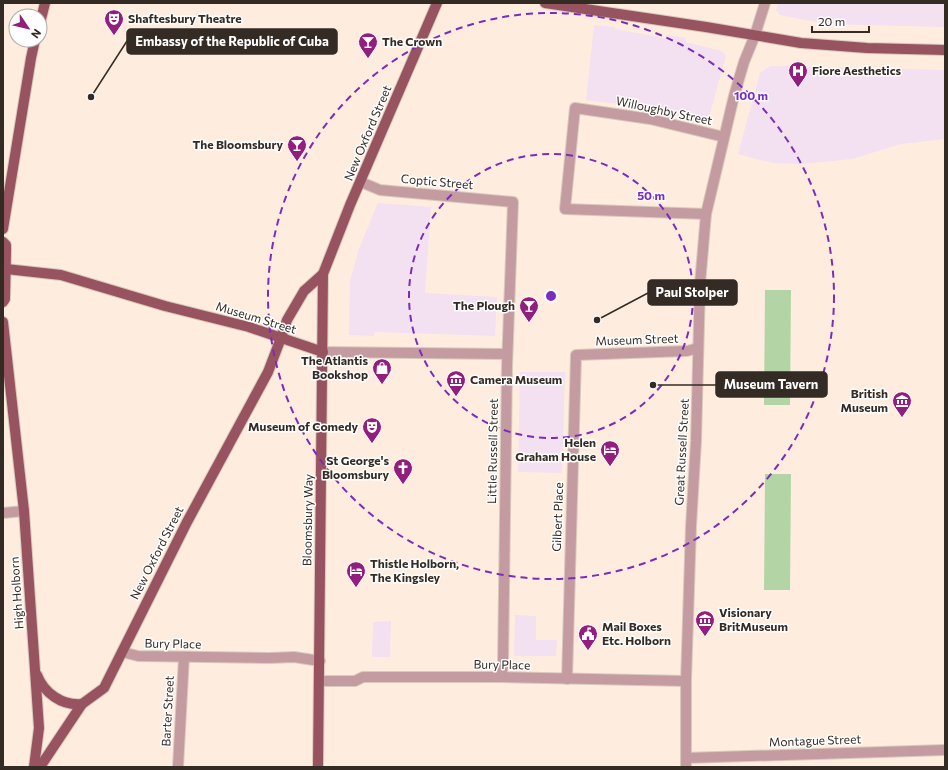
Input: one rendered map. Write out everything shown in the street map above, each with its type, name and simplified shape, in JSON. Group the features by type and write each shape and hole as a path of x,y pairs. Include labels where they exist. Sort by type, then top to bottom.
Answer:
{"main road":[{"name":"New Oxford Street","path":"40,767 82,704 104,688 187,522 268,372 282,338 287,320 304,291 323,274 437,3"},
{"path":"545,3 586,6 801,43 867,48 945,50"},
{"path":"3,229 34,48"},
{"path":"3,242 6,245 4,269 5,299 3,302"},
{"name":"Museum Street","path":"4,269 61,275 165,306 249,327 323,352"},
{"name":"Bloomsbury Way","path":"318,767 323,274"},
{"name":"High Holborn","path":"3,322 24,511 39,728 34,767"},
{"path":"35,670 40,683 54,697 69,704 82,704"}],"street":[{"name":"Great Russell Street","path":"686,762 686,681 700,284 706,214 724,137 744,62 755,35 765,3"},
{"name":"Willoughby Street","path":"706,214 564,209 575,108 650,119 724,137"},
{"name":"Coptic Street","path":"361,182 380,190 513,202"},
{"name":"Little Russell Street","path":"501,677 503,666 507,354 513,202"},
{"name":"Museum Street","path":"576,355 686,351 698,348"},
{"name":"Museum Street","path":"323,352 507,354"},
{"name":"Gilbert Place","path":"566,679 576,355"},
{"path":"3,513 24,511"},
{"name":"Bury Place","path":"122,652 138,656 294,657 320,661"},
{"name":"Barter Street","path":"178,767 184,657"},
{"name":"Bury Place","path":"319,681 355,681 363,677 501,677 686,681"},
{"name":"Montague Street","path":"686,762 945,750"}],"shaded area":[{"path":"778,3 945,3 945,27 825,24 780,15 776,10"},
{"path":"594,25 615,27 615,29 665,38 666,35 686,38 686,42 722,51 726,56 707,124 645,107 586,100"},
{"path":"770,66 945,70 945,139 901,144 852,159 801,164 772,163 738,154 760,73"},
{"path":"378,203 431,207 425,293 497,297 495,336 375,332 374,336 349,335 350,281 359,249"},
{"path":"520,372 565,372 562,473 518,472"},
{"path":"515,615 536,616 536,640 557,640 556,656 514,656"},
{"path":"391,621 390,657 372,657 373,622"}],"green space":[{"path":"765,290 791,290 790,405 764,405"},
{"path":"765,474 791,474 790,590 764,590"}],"place":[{"name":"Shaftesbury Theatre","path":"114,36"},
{"name":"The Crown","path":"368,59"},
{"name":"Fiore Aesthetics","path":"798,88"},
{"name":"Embassy of the Republic of Cuba","path":"91,97"},
{"name":"The Bloomsbury","path":"297,162"},
{"name":"Paul Stolper","path":"597,320"},
{"name":"The Plough","path":"529,323"},
{"name":"The Atlantis Bookshop","path":"382,385"},
{"name":"Museum Tavern","path":"653,385"},
{"name":"Camera Museum","path":"456,397"},
{"name":"British Museum","path":"902,418"},
{"name":"Museum of Comedy","path":"372,444"},
{"name":"Helen Graham House","path":"610,467"},
{"name":"St George's Bloomsbury","path":"403,485"},
{"name":"Thistle Holborn, The Kingsley","path":"356,588"},
{"name":"Visionary BritMuseum","path":"705,637"},
{"name":"Mail Boxes Etc. Holborn","path":"588,651"}]}
